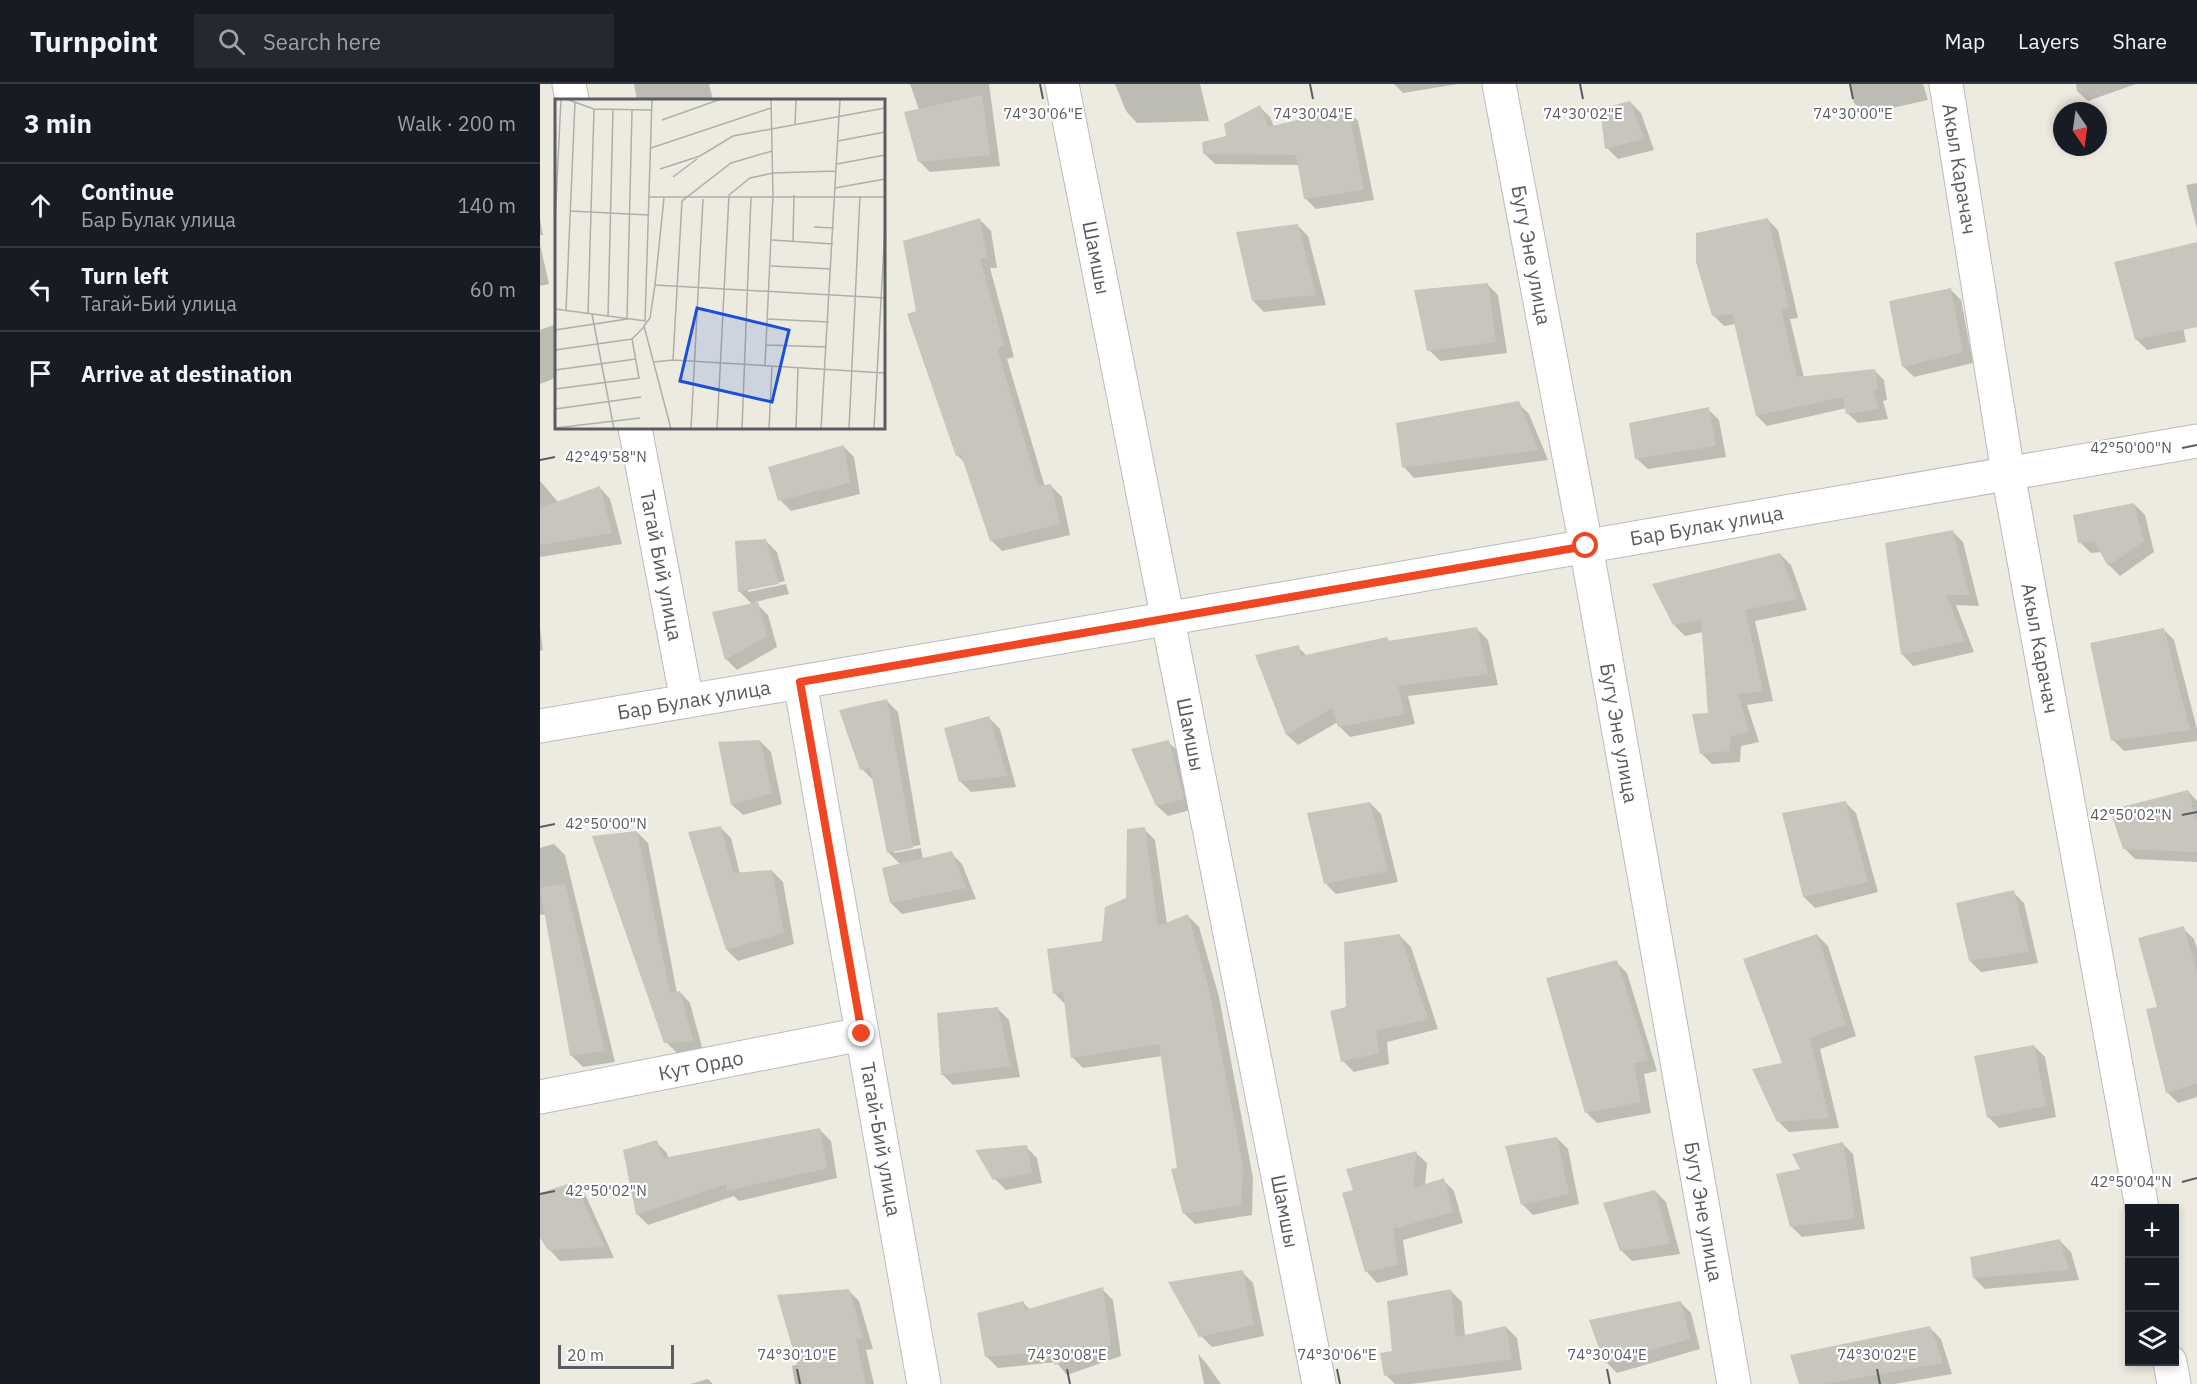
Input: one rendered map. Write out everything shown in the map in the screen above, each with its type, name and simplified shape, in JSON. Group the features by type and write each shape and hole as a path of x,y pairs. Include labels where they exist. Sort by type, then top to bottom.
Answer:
{"street":[{"path":"569,84 572,99"},
{"name":"Шамшы","path":"1062,84 1318,1384"},
{"name":"Бугу Эне улица","path":"1499,84 1586,546 1734,1384"},
{"name":"Акыл Карачач","path":"1946,84 2008,473 2141,1204"},
{"name":"Тагай Бий улица","path":"635,429 687,701"},
{"name":"Бар Булак улица","path":"540,726 2197,441"},
{"name":"Тагай-Бий улица","path":"800,682 924,1384"},
{"name":"Кут Ордо","path":"540,1097 862,1034"},
{"path":"2171,1366 2174,1384"}],"building":[{"path":"982,95 990,155 918,162 904,112"},
{"path":"1630,101 1644,139 1605,149 1600,109"},
{"path":"1260,105 1268,127 1348,108 1364,190 1304,199 1296,155 1203,154 1202,142 1226,136 1224,124"},
{"path":"980,218 987,258 980,258 1004,346 997,348 1038,486 1051,484 1060,524 990,541 961,455 956,456 907,314 916,311 903,241"},
{"path":"1768,218 1789,308 1781,309 1797,377 1875,369 1878,390 1873,391 1879,409 1846,414 1843,397 1756,416 1732,314 1712,316 1696,262 1696,233"},
{"path":"1298,224 1316,295 1252,301 1236,232"},
{"path":"2197,242 2197,327 2135,340 2114,262"},
{"path":"1488,283 1496,342 1427,351 1414,290"},
{"path":"1951,288 1963,352 1902,367 1889,301"},
{"path":"1519,401 1538,450 1402,468 1396,423"},
{"path":"1709,407 1716,446 1635,459 1629,423"},
{"path":"844,445 850,483 778,501 768,467"},
{"path":"600,486 612,533 540,545 540,508"},
{"path":"2134,503 2144,541 2108,566 2094,541 2078,543 2073,515"},
{"path":"1953,530 1969,595 1946,595 1965,641 1901,655 1885,543"},
{"path":"766,539 779,584 738,592 735,541"},
{"path":"1780,553 1797,599 1745,610 1763,691 1738,694 1749,732 1731,736 1729,751 1700,754 1692,714 1708,713 1701,620 1673,625 1652,584"},
{"path":"758,602 767,636 725,660 712,612"},
{"path":"1477,627 1488,674 1398,686 1405,714 1338,727 1332,708 1286,735 1255,655 1299,645 1301,656 1387,637 1388,641"},
{"path":"2164,628 2190,730 2111,741 2090,643"},
{"path":"887,699 913,848 887,853 870,768 860,770 839,710"},
{"path":"989,716 1007,776 959,782 944,728"},
{"path":"760,740 772,793 731,805 718,742"},
{"path":"1169,740 1184,799 1156,806 1131,749"},
{"path":"2188,790 2197,822 2197,852 2123,849 2110,810"},
{"path":"1846,801 1868,882 1803,897 1782,813"},
{"path":"1370,802 1388,871 1324,884 1307,813"},
{"path":"721,826 733,873 772,870 784,933 726,950 688,832"},
{"path":"1145,827 1158,926 1188,914 1208,985 1243,1166 1241,1205 1183,1214 1171,1169 1177,1168 1159,1044 1071,1058 1063,992 1053,994 1047,949 1102,941 1105,907 1126,898 1127,829"},
{"path":"637,831 670,993 680,991 693,1041 664,1043 592,836"},
{"path":"952,851 966,888 890,903 882,868"},
{"path":"565,883 605,1051 570,1056 540,888"},
{"path":"2014,890 2029,952 1969,961 1956,903"},
{"path":"2184,926 2197,973 2197,1084 2166,1093 2146,1009 2157,1007 2138,938"},
{"path":"1400,934 1428,1019 1376,1031 1379,1053 1341,1062 1330,1011 1346,1007 1344,942"},
{"path":"1817,934 1846,1025 1810,1038 1829,1118 1777,1122 1752,1069 1782,1063 1743,959"},
{"path":"1617,960 1648,1060 1634,1063 1641,1102 1585,1113 1546,978"},
{"path":"998,1007 1010,1066 941,1075 937,1013"},
{"path":"2034,1045 2046,1106 1987,1118 1974,1056"},
{"path":"820,1128 827,1168 727,1191 726,1184 636,1215 623,1150 657,1140 663,1158"},
{"path":"1557,1137 1569,1194 1521,1205 1505,1146"},
{"path":"1843,1142 1855,1218 1790,1227 1776,1174 1800,1169 1792,1154"},
{"path":"1027,1145 1032,1173 993,1180 975,1150"},
{"path":"1417,1151 1413,1188 1444,1178 1453,1212 1393,1229 1398,1265 1365,1272 1342,1193 1353,1190 1346,1169"},
{"path":"574,1182 605,1247 548,1250 540,1238 540,1193"},
{"path":"1655,1190 1670,1244 1620,1251 1603,1203"},
{"path":"2060,1239 2069,1270 1973,1278 1970,1257"},
{"path":"1243,1270 1254,1325 1199,1337 1168,1282"},
{"path":"1103,1287 1111,1345 1055,1365 1052,1351 985,1357 977,1313 1024,1301 1025,1310"},
{"path":"849,1289 863,1338 856,1340 866,1384 803,1384 777,1295"},
{"path":"1451,1289 1456,1337 1506,1326 1512,1359 1384,1376 1380,1353 1392,1351 1387,1301"},
{"path":"1681,1301 1690,1339 1604,1363 1589,1320"},
{"path":"1930,1326 1943,1363 1825,1384 1799,1384 1790,1355"}],"route":[{"path":"862,1034 800,682 1586,546"}]}
